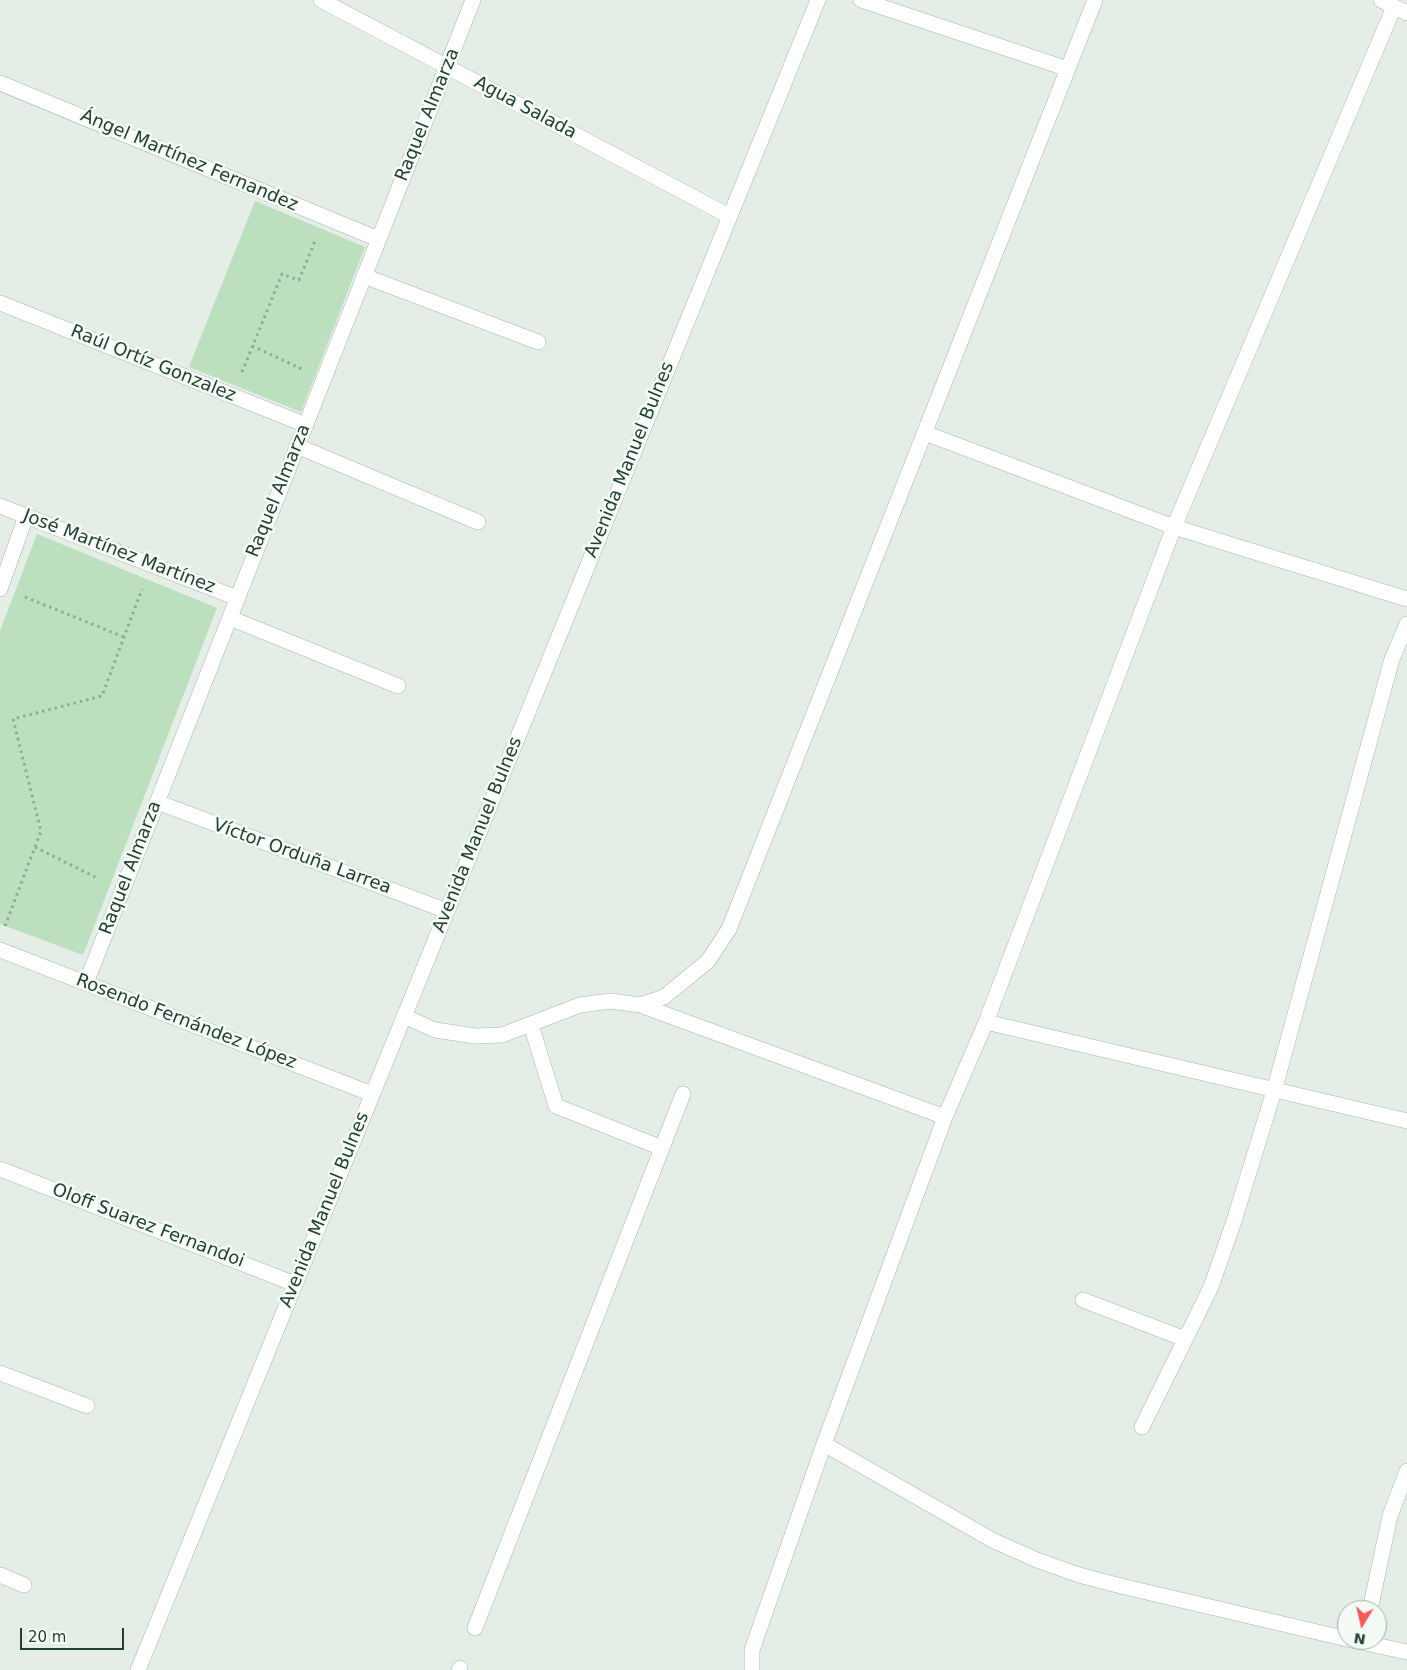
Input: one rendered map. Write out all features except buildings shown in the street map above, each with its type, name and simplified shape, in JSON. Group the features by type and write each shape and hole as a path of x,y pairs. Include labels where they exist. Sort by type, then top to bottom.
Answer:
{"street":[{"name":"Agua Salada","path":"321,0 729,216"},
{"name":"Raquel Almarza","path":"86,983 473,0"},
{"name":"Avenida Manuel Bulnes","path":"138,1670 818,0"},
{"path":"861,0 1068,69"},
{"path":"640,1005 664,997 708,961 729,929 1095,0"},
{"path":"744,1670 824,1444 945,1117 986,1022 1174,527 1394,7"},
{"name":"Ángel Martínez Fernandez","path":"0,83 378,239"},
{"path":"364,276 538,342"},
{"name":"Raúl Ortíz Gonzalez","path":"0,303 306,425"},
{"path":"925,433 1174,527 1407,599"},
{"path":"297,446 478,522"},
{"name":"José Martínez Martínez","path":"0,506 237,598"},
{"path":"0,588 26,516"},
{"path":"230,618 398,686"},
{"path":"1142,1427 1211,1287 1234,1221 1274,1091 1392,659 1407,624"},
{"name":"Víctor Orduña Larrea","path":"157,802 447,911"},
{"name":"Rosendo Fernández López","path":"0,950 372,1094"},
{"path":"404,1016 435,1030 475,1036 502,1035 580,1005 610,1001 640,1005 945,1117"},
{"path":"986,1022 1407,1121"},
{"path":"531,1025 556,1106 662,1148"},
{"path":"475,1628 683,1094"},
{"name":"Oloff Suarez Fernandoi","path":"0,1169 295,1284"},
{"path":"1083,1300 1185,1340"},
{"path":"0,1373 87,1406"},
{"path":"824,1444 994,1541 1038,1560 1078,1575 1112,1584 1337,1637"},
{"path":"1372,1600 1390,1516 1407,1470"},
{"path":"0,1575 24,1585"},
{"path":"1387,1647 1407,1652"},
{"path":"752,1650 752,1670"}],"path":[{"path":"232,396 282,274 299,280 324,218"},
{"path":"252,346 324,379"},
{"path":"3,932 41,831 13,719 102,696 151,565"},
{"path":"0,588 124,637"},
{"path":"35,847 123,890"}],"green space":[{"path":"255,201 365,247 301,412 189,367"},
{"path":"37,534 217,608 83,955 0,924 0,631"}]}
